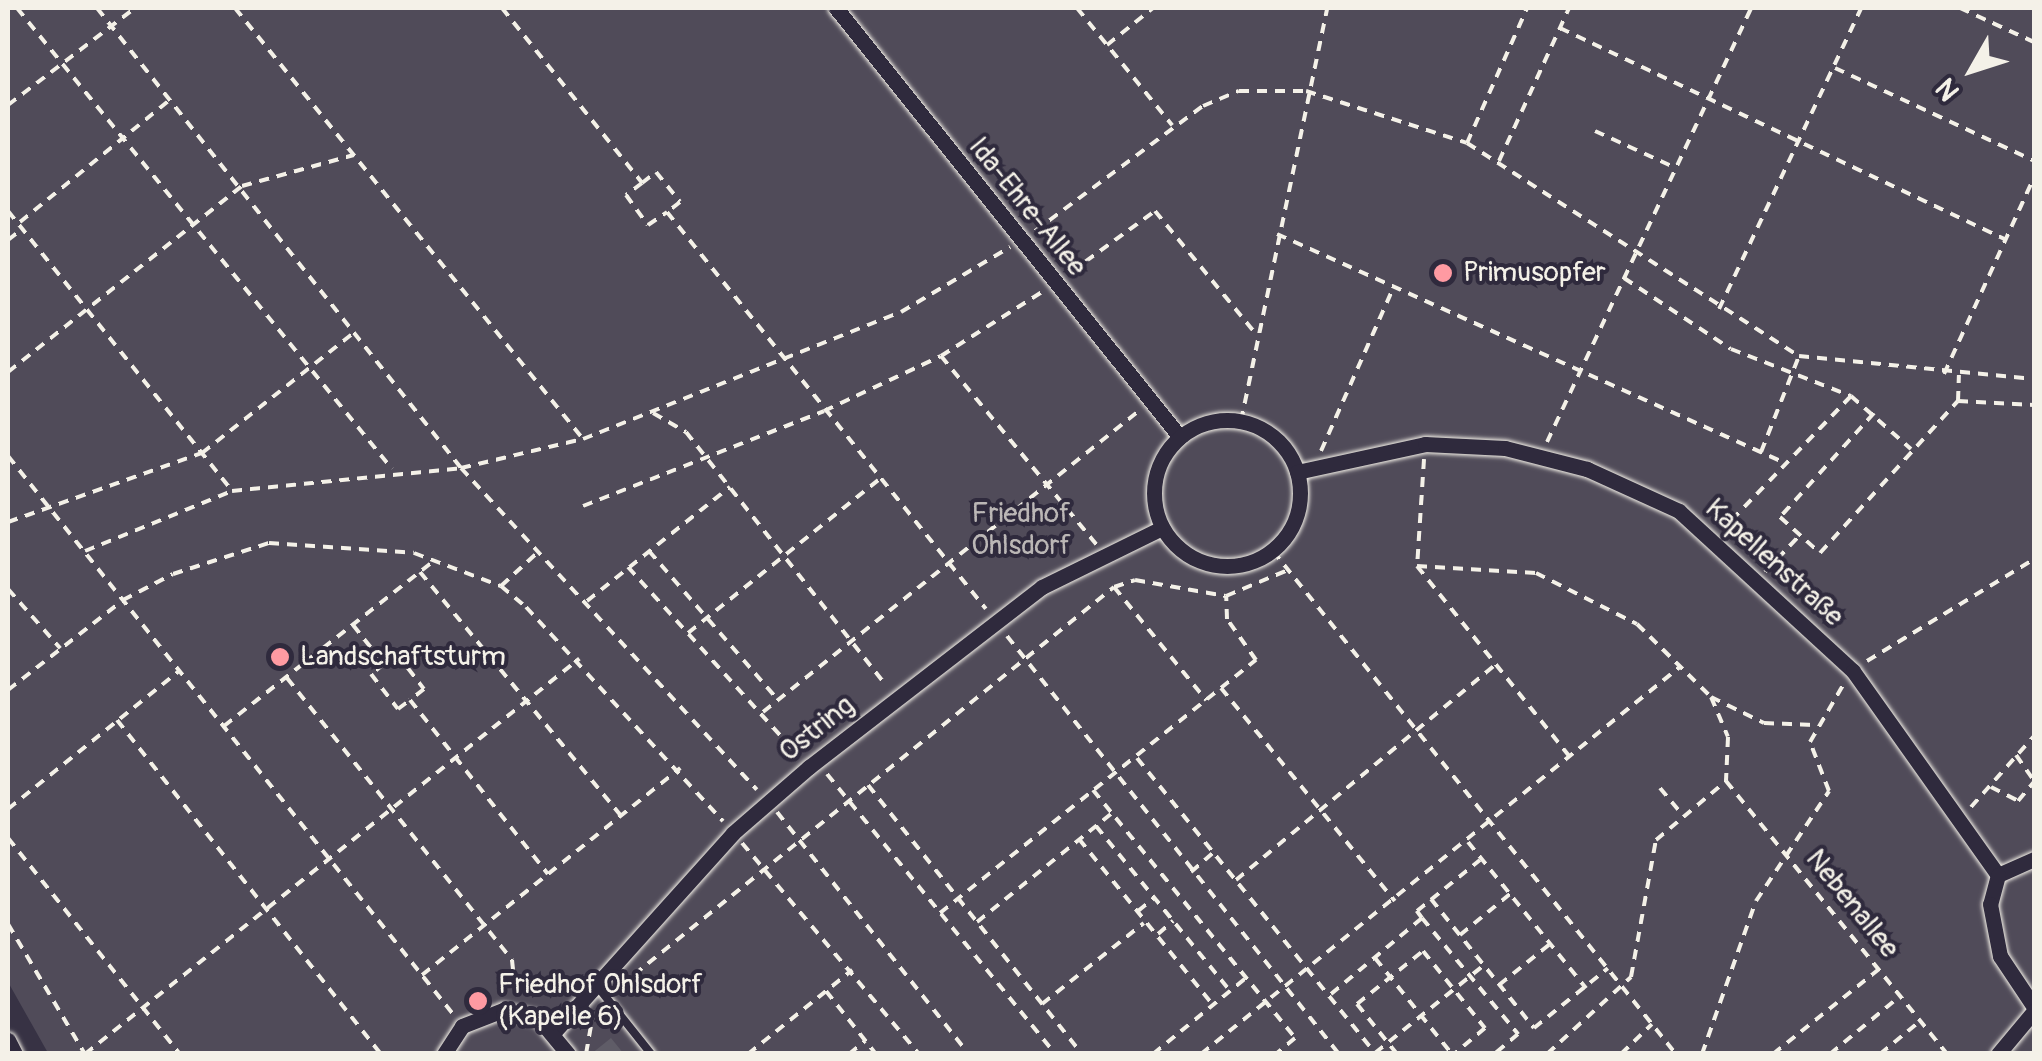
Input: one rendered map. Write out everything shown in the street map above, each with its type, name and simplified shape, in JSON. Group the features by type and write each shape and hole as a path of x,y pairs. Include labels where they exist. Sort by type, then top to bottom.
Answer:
{"street":[{"name":"Ida-Ehre-Allee","path":"836,8 1180,437"},
{"path":"1242,422 1276,439 1297,472 1297,516 1273,551 1224,567 1178,548 1162,528 1155,479 1180,437 1242,422"},
{"name":"Kapellenstraße","path":"1297,472 1425,444 1540,456 1679,510 1761,576 1853,671 1963,815 1998,875"},
{"name":"Ostring","path":"554,1031 594,982 733,833 813,764 996,619 1103,552 1162,528"},
{"path":"1998,1054 2034,1009 1994,942 1998,875 2034,859"},
{"path":"444,1054 462,1026 518,1011 554,1031 568,1054"},
{"path":"8,1040 15,1054"}],"lane":[{"path":"594,982 651,1054"}],"path":[{"path":"17,8 392,469"},
{"path":"97,8 356,330 461,468 768,802 969,1054"},
{"path":"8,105 134,8"},
{"path":"235,8 583,439"},
{"path":"502,8 642,183"},
{"path":"1077,8 1172,124"},
{"path":"1107,45 1153,8"},
{"path":"1242,422 1306,91 1327,8"},
{"path":"1466,143 1526,8"},
{"path":"1499,161 1570,8"},
{"path":"1540,456 1751,8"},
{"path":"1719,309 1861,8"},
{"path":"1960,8 2034,42"},
{"path":"1560,28 2005,239"},
{"path":"1833,66 2034,161"},
{"path":"85,551 232,490 392,469 461,468 583,439 784,361 902,312 1022,240 1172,124 1240,91 1306,91 1466,143 1499,161 1634,257 1799,356 1944,374 2034,379"},
{"path":"8,240 172,99"},
{"path":"1595,131 1676,168"},
{"path":"8,372 242,186 354,155"},
{"path":"656,172 680,202 648,226 626,195 642,183 656,172"},
{"path":"1944,374 2034,177"},
{"path":"583,506 824,412 941,356 1056,283 1155,210 1257,335"},
{"path":"8,211 232,490"},
{"path":"667,212 946,566 996,619 1024,663 1112,775 1340,1054"},
{"path":"1277,234 1787,464"},
{"path":"1624,278 1731,350 1790,376 1851,396 1913,451"},
{"path":"1315,466 1394,286"},
{"path":"8,522 52,512 134,471 202,453 356,330"},
{"path":"941,356 1103,552"},
{"path":"1761,452 1799,356"},
{"path":"1874,413 1780,517 1820,553 1958,401 1958,375"},
{"path":"1715,537 1851,396"},
{"path":"763,712 1151,400"},
{"path":"1958,401 2034,405"},
{"path":"652,412 707,457 896,696"},
{"path":"1425,444 1417,566 1569,756"},
{"path":"8,456 462,1026"},
{"path":"688,633 878,480"},
{"path":"587,602 730,487"},
{"path":"1761,576 1800,536"},
{"path":"8,690 123,600 269,543 348,542 438,558 501,586 579,658 766,867 919,1054"},
{"path":"501,586 539,551"},
{"path":"649,551 778,700"},
{"path":"1273,551 1676,1054"},
{"path":"224,726 438,558"},
{"path":"1702,1054 1756,901 1829,791 1810,742 1816,725 1853,671 2034,559"},
{"path":"1417,566 1536,573 1637,624 1711,697 1764,723 1816,725"},
{"path":"628,567 848,800 1055,1054"},
{"path":"586,1054 606,997 1114,587 1135,580 1226,596 1288,570"},
{"path":"420,572 620,816"},
{"path":"1114,587 1206,700"},
{"path":"8,590 60,648"},
{"path":"940,913 1256,660 1227,620 1226,596"},
{"path":"354,624 384,664"},
{"path":"397,654 424,689 410,700 398,709 371,674 397,654"},
{"path":"8,924 85,1054 579,658"},
{"path":"1236,880 1496,665"},
{"path":"1201,1054 1681,666"},
{"path":"8,809 180,670"},
{"path":"287,678 512,960 518,1011"},
{"path":"1221,688 1395,901"},
{"path":"1547,1054 1623,987 1645,872 1680,812 1726,781 1728,737 1711,697"},
{"path":"410,700 548,874"},
{"path":"116,720 381,1054"},
{"path":"1963,815 2034,736"},
{"path":"1992,787 2018,801 2034,782 2016,755"},
{"path":"1136,756 1376,1053 1484,965"},
{"path":"422,974 680,768"},
{"name":"Nebenallee","path":"1726,781 1946,1054"},
{"path":"868,785 1082,1054"},
{"path":"1660,788 1680,812"},
{"path":"1094,790 1295,1038 1276,1054"},
{"path":"977,922 1112,813"},
{"path":"1096,826 1154,898 1168,904"},
{"path":"8,838 180,1054"},
{"path":"1079,840 1213,1005"},
{"path":"1468,842 1586,988"},
{"path":"1191,872 1214,852"},
{"path":"1481,859 1417,911 1518,1034 1494,1054"},
{"path":"1460,935 1510,894"},
{"path":"1168,904 1178,896"},
{"path":"1137,912 1154,898"},
{"path":"1431,899 1534,1028 1608,968"},
{"path":"1168,904 1173,921 1230,991"},
{"path":"1329,996 1422,918"},
{"path":"1157,935 1173,921"},
{"path":"1042,1004 1146,922"},
{"path":"1500,985 1550,944"},
{"path":"1374,958 1390,977 1453,1054 1486,1028 1423,950 1390,977 1357,1004 1397,1054"},
{"path":"1774,1054 1879,968"},
{"path":"748,1054 852,970"},
{"path":"1153,1054 1246,978"},
{"path":"826,990 876,1054"},
{"path":"1830,1054 1900,996"},
{"path":"1880,1054 1921,1021"},
{"path":"1621,1054 1652,1024"},
{"path":"850,1054 866,1040"},
{"path":"1286,1045 1293,1054"},
{"path":"1931,1054 1940,1046"}],"green space":[{"name":"Friedhof Ohlsdorf","path":"8,8 2034,8 2034,1053 48,1053 8,982"}],"building":[{"path":"611,1038 624,1054 591,1054"}],"place":[{"name":"Primusopfer","path":"1443,273"},
{"name":"Landschaftsturm","path":"280,657"},
{"name":"Friedhof Ohlsdorf (Kapelle 6)","path":"478,1001"}]}
